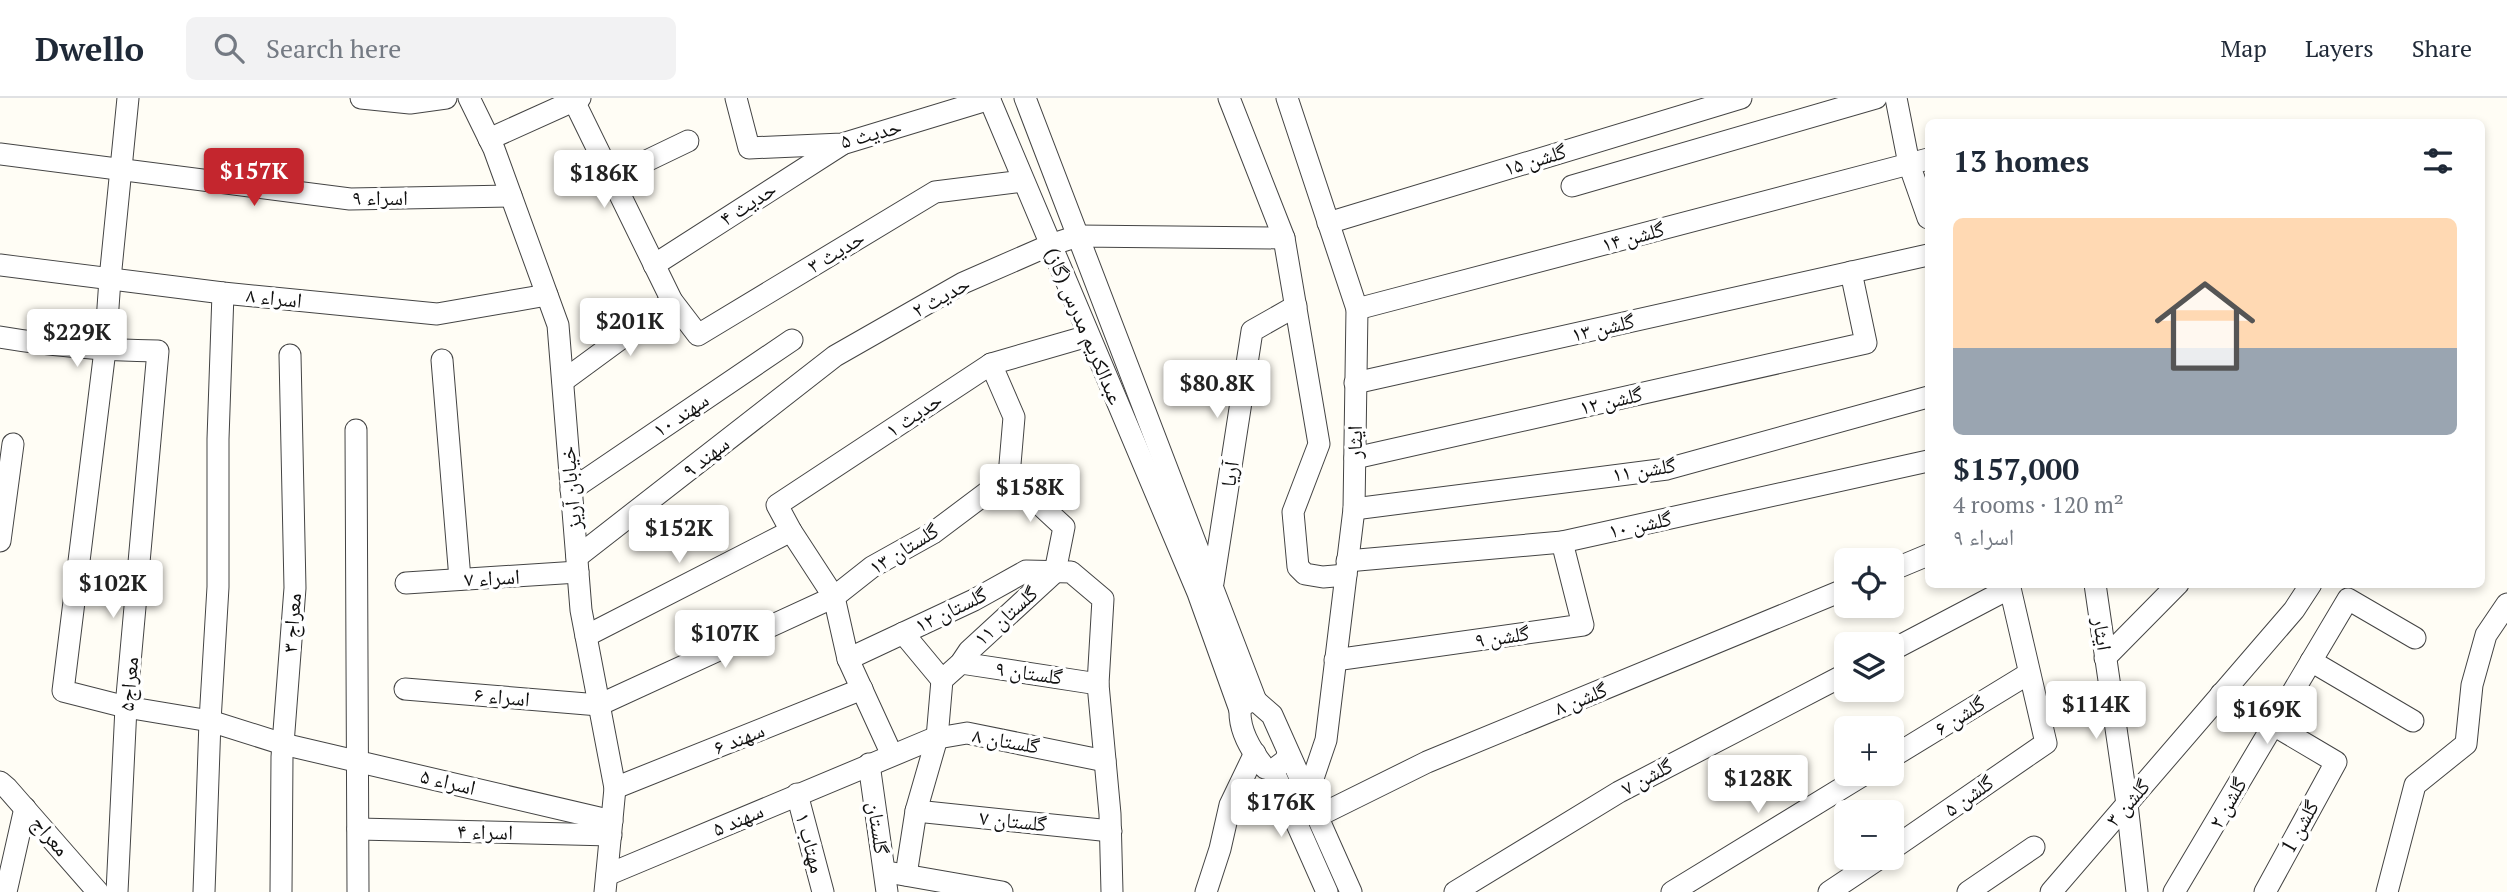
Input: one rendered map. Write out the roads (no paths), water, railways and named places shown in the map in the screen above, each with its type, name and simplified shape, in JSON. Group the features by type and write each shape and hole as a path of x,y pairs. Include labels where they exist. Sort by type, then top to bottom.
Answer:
{"street":[{"path":"0,337 105,350 128,98"},
{"path":"361,98 410,103 446,98"},
{"name":"خیابان آریز","path":"469,98 489,139 558,325 580,610 615,788 606,883"},
{"name":"حدیث ۵","path":"736,98 750,148 842,144 990,99"},
{"path":"1229,98 1283,238 1296,306"},
{"name":"ایثار","path":"1287,98 1357,309 1353,509 1325,740 1308,793"},
{"name":"گلشن ۱۵","path":"1328,223 1741,98"},
{"path":"1572,186 1876,98"},
{"path":"1896,98 1919,162 1925,199"},
{"path":"489,139 577,99 611,178 672,301 563,381"},
{"name":"عبدالکریم مدرس (گاز)","path":"990,99 1088,336 1248,706"},
{"name":"عبدالکریم مدرس (گاز)","path":"1031,101 1078,236 1212,585 1248,706"},
{"path":"611,178 688,141"},
{"name":"حدیث ۴","path":"654,265 842,144"},
{"name":"اسراء ۹","path":"0,154 350,199 511,196"},
{"name":"گلشن ۱۴","path":"1357,309 1919,162"},
{"name":"حدیث ۳","path":"672,301 698,335 935,192 1023,181"},
{"name":"حدیث ۲","path":"835,356 964,283 1050,245 1078,236 1283,238"},
{"name":"گلشن ۱۳","path":"1355,383 1925,256"},
{"name":"اسراء ۸","path":"0,265 223,293 437,314 547,295"},
{"name":"گلشن ۱۲","path":"1355,458 1866,343 1851,272"},
{"path":"204,892 218,587 218,439 223,293"},
{"name":"آریا","path":"1212,585 1252,331 1296,306"},
{"name":"گلشن ۱۰","path":"1296,306 1319,444 1293,512 1298,567 1305,574 1323,577 1346,568 1562,542 1925,462"},
{"name":"حدیث ۱","path":"791,531 777,505 990,364 1088,336"},
{"name":"سهند ۱۰","path":"571,490 792,340"},
{"name":"معراج۵","path":"105,350 158,351 126,707 117,892"},
{"name":"اسراء ۵","path":"105,350 63,691 126,707 210,721 283,744 358,761 611,828"},
{"name":"معراج ۳","path":"281,892 283,744 295,588 290,355"},
{"name":"سهند ۹","path":"577,565 835,356"},
{"path":"442,360 460,579"},
{"path":"990,364 1014,417 1009,476 1064,527 1055,572 1071,572 1103,599 1098,684 1111,831 1112,892"},
{"name":"گلشن ۱۱","path":"1353,509 1667,469 1925,398"},
{"path":"356,430 358,892"},
{"path":"0,541 13,444"},
{"name":"گلستان ۱۳","path":"599,705 834,597 872,567 933,533 1009,476"},
{"path":"586,636 791,531 834,597 848,659 892,755"},
{"name":"گلشن ۹","path":"1335,660 1583,625 1562,542"},
{"path":"1904,565 1925,556"},
{"name":"اسراء ۷","path":"406,583 577,565"},
{"name":"گلستان ۱۲","path":"848,659 974,600 1026,571 1055,572"},
{"name":"گلستان ۱۱","path":"943,680 969,651 1055,572"},
{"name":"ایثار","path":"2096,588 2137,892"},
{"path":"2105,658 2174,588"},
{"name":"گلشن ۳","path":"2051,892 2294,610 2308,588"},
{"path":"1904,644 2010,589 2028,674"},
{"name":"گلشن ۸","path":"1318,816 1427,762 1834,594"},
{"name":"گلشن ۲","path":"2174,892 2348,599 2415,638"},
{"path":"2387,892 2415,785 2466,744 2472,685 2486,635 2507,604"},
{"path":"903,633 943,680 937,738 916,811 906,875"},
{"path":"2311,661 2413,721"},
{"name":"گلستان ۹","path":"961,663 1098,684"},
{"name":"گلشن ۵","path":"1904,841 2046,743 2028,674"},
{"name":"گلشن ۶","path":"1904,750 2028,674"},
{"name":"گلشن ۷","path":"1455,892 1619,792 1834,680"},
{"name":"اسراء ۶","path":"405,689 599,705"},
{"name":"سهند ۶","path":"615,788 862,689"},
{"path":"2221,694 2273,725"},
{"path":"1273,770 1265,768 1242,728 1248,706 1272,715 1351,892"},
{"name":"گلشن 1","path":"2265,892 2336,762 2273,725"},
{"name":"گلستان ۸","path":"869,764 937,738 967,733 1105,761"},
{"path":"1273,770 1286,760 1289,752"},
{"path":"1206,892 1230,805 1255,753"},
{"name":"سهند ۵","path":"606,883 797,794 869,764"},
{"name":"گلستان","path":"869,764 885,881"},
{"path":"1273,770 1326,892"},
{"name":"معراج","path":"0,782 98,892"},
{"path":"1672,892 1846,786"},
{"name":"مهتاب ۱","path":"797,794 823,892"},
{"path":"6,892 25,808"},
{"name":"گلستان ۷","path":"916,811 1111,831"},
{"name":"اسراء ۴","path":"358,829 611,828"},
{"path":"1968,892 2034,847"},
{"path":"1829,892 1862,870"},
{"path":"885,881 906,875 1002,892"}]}
